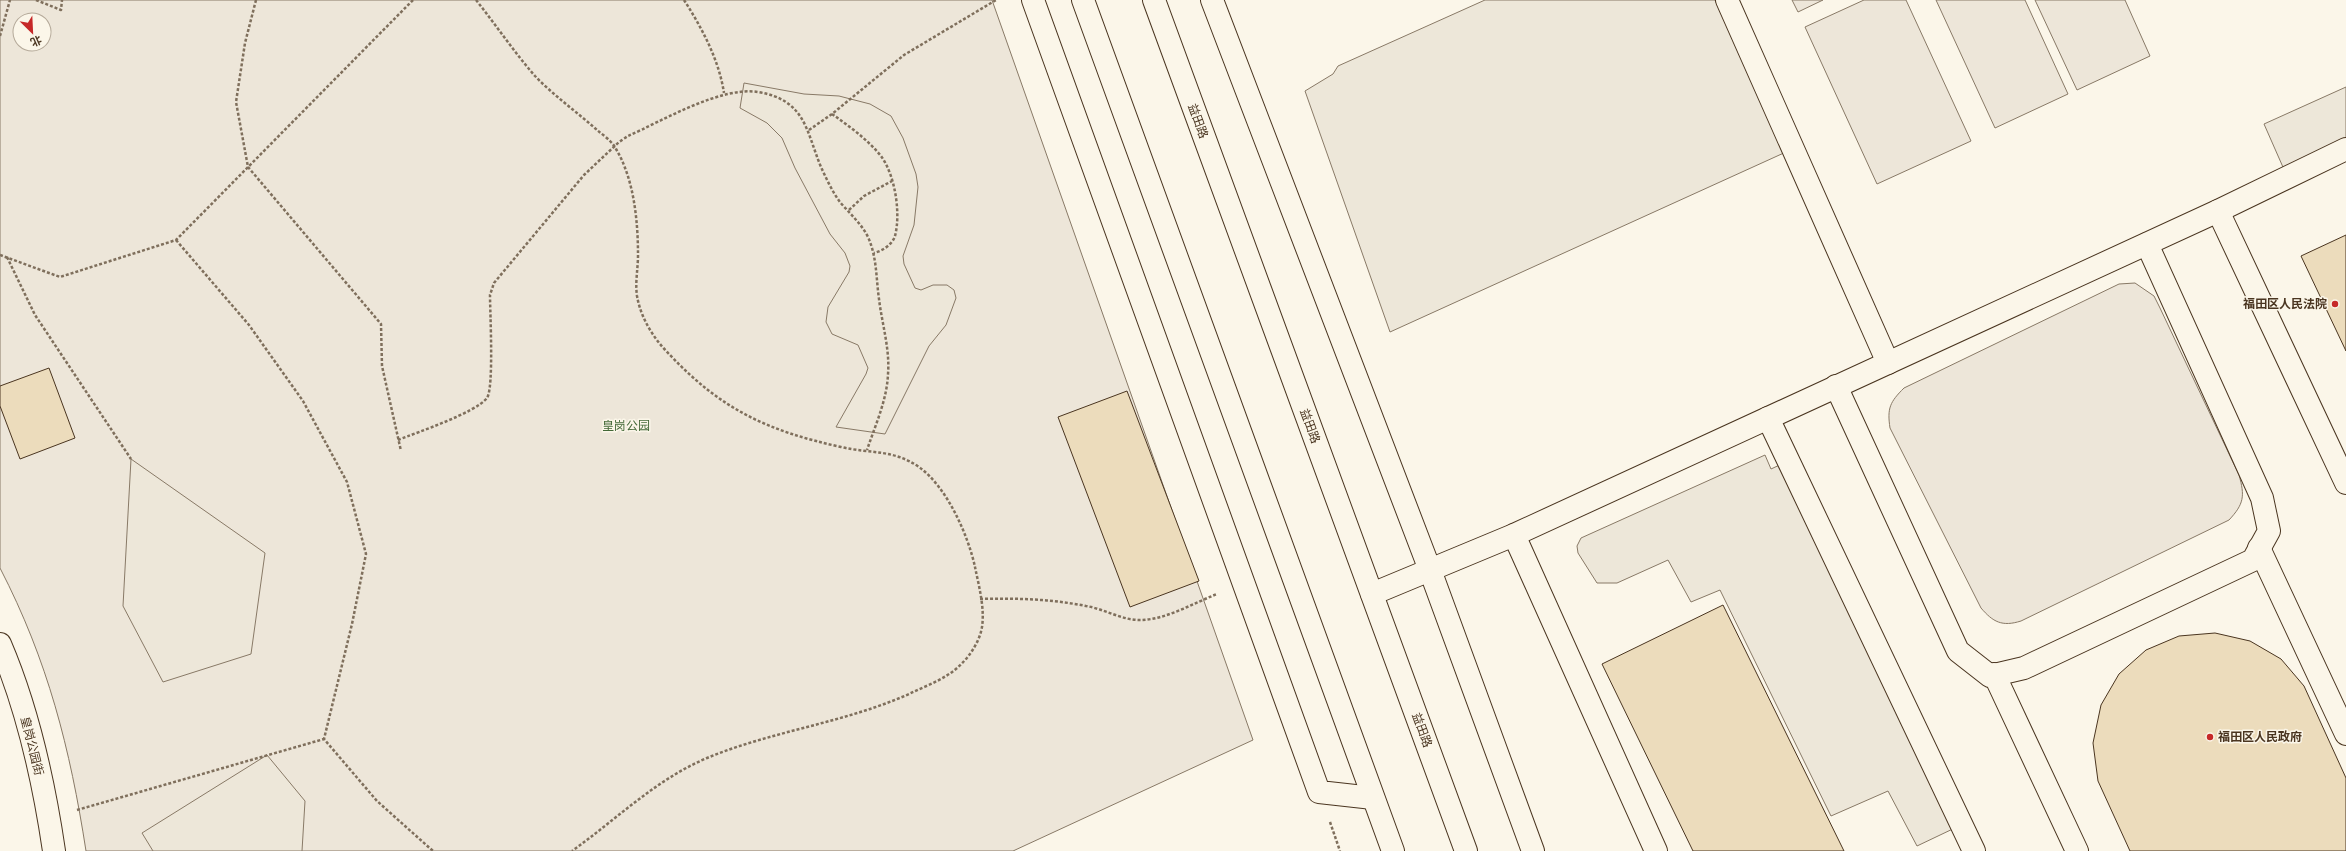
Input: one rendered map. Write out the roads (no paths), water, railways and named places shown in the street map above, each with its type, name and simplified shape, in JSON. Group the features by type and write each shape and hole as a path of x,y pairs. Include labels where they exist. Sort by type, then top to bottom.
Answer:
{"main road":[{"path":"1033,0 1319,792 1373,798"},
{"path":"1083,0 1392,851"},
{"name":"益田路","path":"1154,0 1466,851"},
{"path":"1212,0 1430,570 1533,851"},
{"path":"1727,0 1888,363"},
{"path":"1372,594 1514,535 2147,244 2346,149"},
{"path":"2218,211 2346,482"},
{"path":"1836,386 1958,650 1990,676 2024,668 2253,560 2269,531 2262,498 2147,244"},
{"path":"1768,418 1974,851"},
{"path":"1514,535 1656,851"},
{"path":"2259,548 2346,734"},
{"name":"皇岗公园街","path":"0,644 28,731 54,851"},
{"path":"1994,674 2077,851"}],"place":[{"name":"福田区人民法院","path":"2335,304"},
{"name":"福田区人民政府","path":"2210,737"}],"park label":[{"name":"皇岗公园","path":"626,426"}]}
